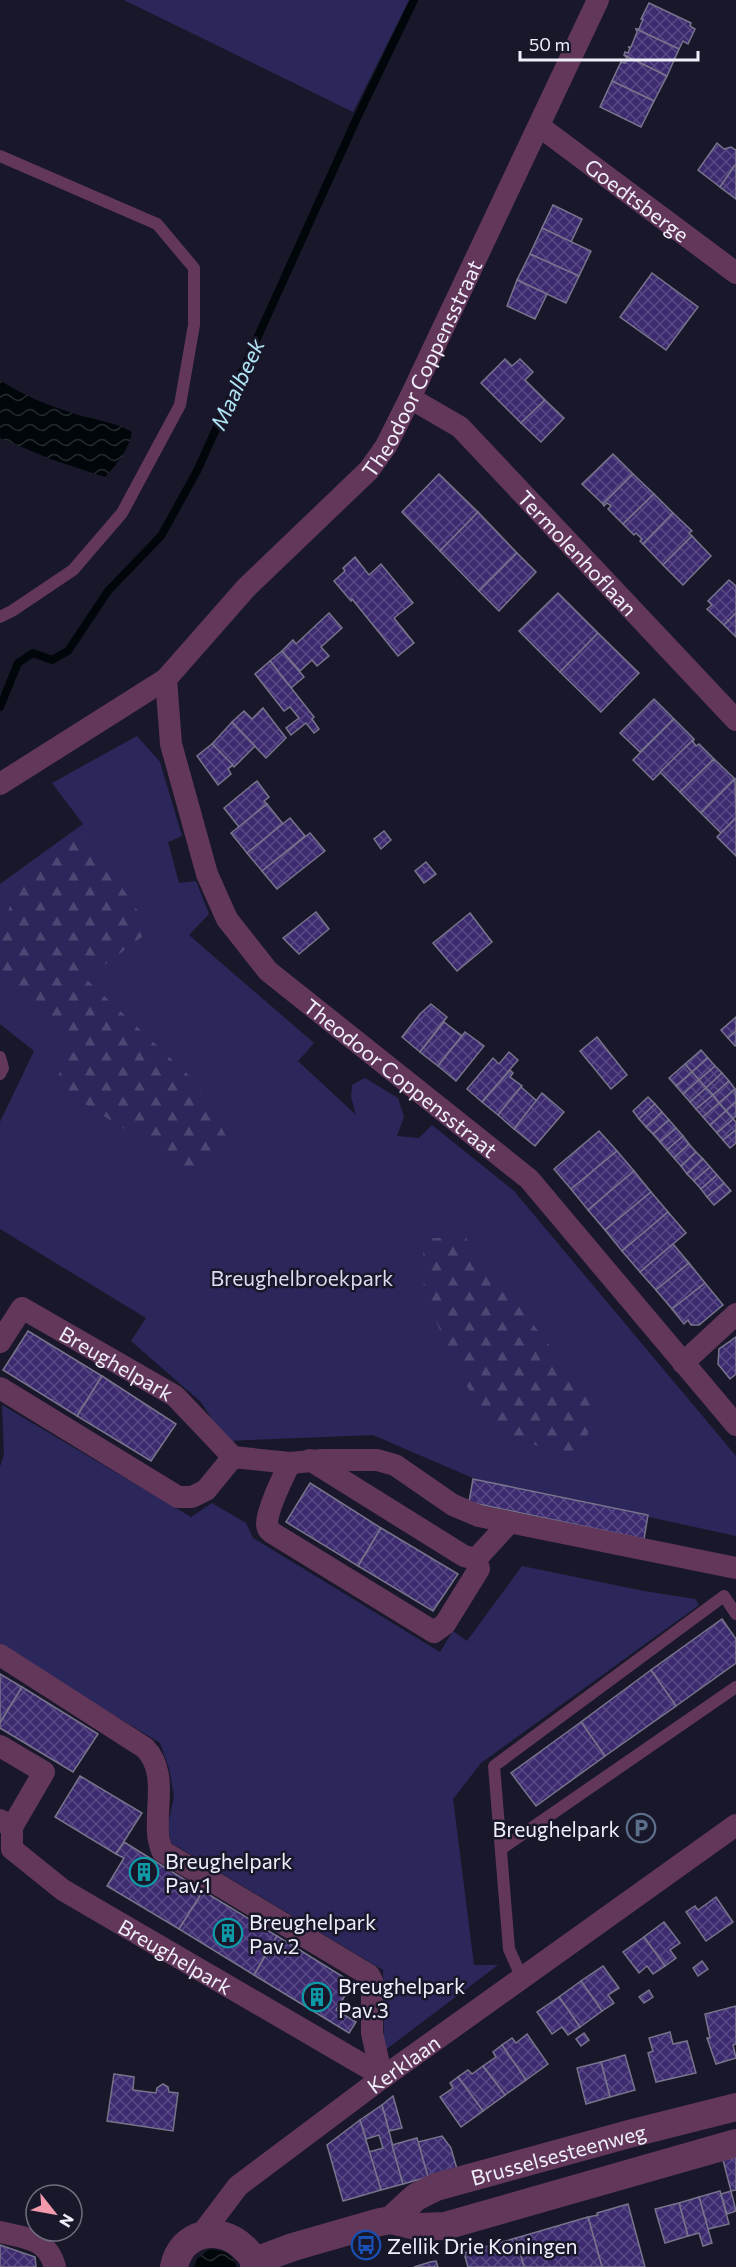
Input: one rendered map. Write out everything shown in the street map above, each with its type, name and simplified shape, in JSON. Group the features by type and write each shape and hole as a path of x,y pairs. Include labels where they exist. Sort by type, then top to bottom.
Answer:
{"street":[{"name":"Theodoor Coppensstraat","path":"0,784 166,679 246,588 369,470 386,446 410,398 598,0"},
{"name":"Goedtsberge","path":"539,126 736,273"},
{"name":"Termolenhoflaan","path":"410,398 460,427 736,720"},
{"name":"Theodoor Coppensstraat","path":"166,679 174,755 207,874 227,919 268,971 529,1179 736,1425"},
{"name":"Breughelpark","path":"0,1342 22,1308 174,1396 233,1458"},
{"path":"683,1363 736,1314"},
{"path":"0,1388 178,1497 192,1497 206,1490 233,1458 300,1461 377,1460 395,1465 453,1505 479,1516 736,1568"},
{"path":"300,1461 464,1556 476,1560"},
{"path":"300,1461 274,1500 267,1528 434,1632 445,1624 479,1569 476,1560"},
{"path":"476,1560 509,1523"},
{"path":"0,1655 145,1748 152,1755 159,1772 158,1834 162,1851 369,1975 372,1981 372,2033 382,2078"},
{"name":"Breughelpark","path":"0,1746 44,1773 6,1823 12,1849 63,1890 372,2070 382,2078"},
{"name":"Kerklaan","path":"201,2235 238,2186 382,2078 736,1825"},
{"name":"Brusselsesteenweg","path":"201,2235 219,2233 234,2238 248,2251 255,2264 293,2247 391,2220 416,2197 436,2187 736,2107"},
{"name":"Brusselsesteenweg","path":"391,2220 419,2227 445,2226 736,2143"},
{"path":"0,2232 37,2241 46,2247 55,2267"},
{"path":"174,2267 176,2257 185,2244 201,2235"}],"lane":[{"path":"0,156 158,224 194,268 194,325 180,405 122,513 74,570 0,617"},
{"path":"0,1057 3,1068 0,1074"},
{"path":"522,1978 509,1949 494,1766 724,1596 736,1614"},
{"path":"501,1849 736,1687"}],"green space":[{"path":"124,0 409,0 353,112"},
{"name":"Breughelbroekpark","path":"137,736 160,762 182,836 168,842 179,883 196,881 209,914 189,935 314,1043 298,1061 356,1115 351,1097 352,1085 365,1078 398,1098 404,1117 397,1136 419,1138 432,1125 514,1191 736,1456 736,1536 475,1479 373,1435 226,1441 201,1402 131,1341 146,1318 0,1229 0,1122 34,1051 0,1024 0,884 83,824 52,783"},
{"path":"81,828 151,930 86,979 198,1084 227,1138 198,1176 57,1086 66,1038 0,974 0,932 22,875"},
{"path":"464,1236 597,1406 580,1457 490,1433 424,1297 423,1239"},
{"path":"2,1405 191,1517 212,1503 246,1523 253,1538 440,1652 453,1631 467,1641 522,1566 695,1599 699,1605 481,1763 453,1799 474,1965 498,1965 384,2051 383,1970 171,1843 168,1825 174,1796 169,1768 160,1743 0,1646 0,1467 4,1455"}],"water":[{"path":"0,380 48,404 132,432 122,456 105,477 53,460 0,438"},
{"path":"208,2250 226,2253 237,2267 194,2267 197,2259"}],"building":[{"path":"649,3 691,23 690,26 695,29 688,44 683,41 679,49 636,29 639,29"},
{"path":"636,29 679,49 667,76 624,55 625,52 628,53 630,48 628,47 631,47"},
{"path":"624,55 667,76 654,101 612,81 621,62 625,63 627,58"},
{"path":"612,81 654,101 641,127 600,107"},
{"path":"717,143 724,149 731,147 736,150 736,164 720,187 698,170"},
{"path":"736,164 736,199 720,187"},
{"path":"553,205 582,219 571,242 542,228"},
{"path":"542,228 591,251 579,276 530,254"},
{"path":"530,254 579,276 566,303 517,280"},
{"path":"652,273 698,307 666,350 620,317"},
{"path":"517,280 547,294 535,319 507,306"},
{"path":"505,359 512,366 520,359 533,372 525,380 545,400 521,423 481,383"},
{"path":"545,400 564,418 541,442 521,423"},
{"path":"613,454 633,474 603,504 582,484"},
{"path":"439,474 478,512 440,551 402,512"},
{"path":"633,474 654,494 623,524 608,509 611,506 607,503 604,506 603,504"},
{"path":"654,494 673,513 643,544 640,541 642,539 636,533 634,535 623,524"},
{"path":"478,512 517,553 479,591 440,551"},
{"path":"673,513 692,531 689,533 692,536 663,565 643,544"},
{"path":"692,536 711,556 683,585 663,565"},
{"path":"517,553 536,572 499,611 479,591"},
{"path":"355,557 369,575 381,564 413,603 394,618 414,643 398,656 352,599 351,601 334,581"},
{"path":"729,580 736,586 736,613 724,625 707,609 712,605 708,601"},
{"path":"558,593 598,633 560,672 519,631"},
{"path":"329,613 342,628 321,647 329,656 317,666 312,660 300,671 282,651 293,640 296,644"},
{"path":"736,613 736,637 724,625"},
{"path":"598,633 639,673 601,712 560,672"},
{"path":"282,651 304,677 291,688 270,661"},
{"path":"270,661 314,717 312,719 319,729 314,733 306,723 291,735 286,728 299,718 290,707 284,711 255,674"},
{"path":"654,699 674,719 640,752 620,733"},
{"path":"263,708 286,738 266,758 232,722 244,711 252,719"},
{"path":"674,719 694,739 653,780 633,760"},
{"path":"232,722 255,746 234,767 212,744"},
{"path":"694,739 696,746 699,744 714,759 680,792 660,772"},
{"path":"212,744 233,765 228,769 231,774 218,785 197,756"},
{"path":"714,759 735,779 701,813 680,792"},
{"path":"735,779 736,818 721,833 701,813"},
{"path":"257,781 269,797 264,801 267,804 239,827 224,808"},
{"path":"267,804 283,824 247,853 231,833"},
{"path":"290,818 305,836 262,871 247,853"},
{"path":"736,818 736,856 717,837"},
{"path":"384,831 391,840 381,849 374,839"},
{"path":"310,833 325,851 277,889 262,871"},
{"path":"426,862 436,874 424,883 415,871"},
{"path":"316,912 329,929 299,954 283,938"},
{"path":"470,913 492,942 457,971 433,943"},
{"path":"431,1004 447,1017 420,1052 402,1037"},
{"path":"736,1017 736,1031 728,1038 721,1030"},
{"path":"444,1022 462,1036 438,1066 420,1052"},
{"path":"736,1031 736,1045 735,1046 728,1038"},
{"path":"465,1032 484,1046 456,1081 438,1066"},
{"path":"597,1037 627,1075 611,1089 580,1051"},
{"path":"701,1050 708,1058 692,1072 685,1064"},
{"path":"509,1052 518,1060 482,1102 467,1089 493,1058 499,1064"},
{"path":"708,1058 715,1066 699,1080 692,1072"},
{"path":"685,1064 692,1072 676,1086 669,1078"},
{"path":"715,1066 722,1073 706,1088 699,1080"},
{"path":"510,1070 513,1073 510,1077 522,1086 498,1115 482,1102"},
{"path":"692,1072 699,1080 683,1094 676,1086"},
{"path":"722,1073 729,1081 713,1095 706,1088"},
{"path":"699,1080 706,1088 690,1102 683,1094"},
{"path":"729,1081 735,1089 719,1103 713,1095"},
{"path":"521,1087 537,1101 514,1129 498,1115"},
{"path":"706,1088 713,1095 696,1109 690,1102"},
{"path":"735,1089 736,1102 726,1111 719,1103"},
{"path":"542,1093 564,1112 535,1146 514,1129"},
{"path":"713,1095 719,1103 703,1117 696,1109"},
{"path":"648,1097 655,1104 639,1119 633,1111"},
{"path":"736,1102 736,1116 733,1119 726,1111"},
{"path":"719,1103 726,1111 710,1125 703,1117"},
{"path":"655,1104 662,1112 646,1127 639,1119"},
{"path":"726,1111 733,1119 717,1133 710,1125"},
{"path":"662,1112 669,1120 653,1134 646,1127"},
{"path":"733,1119 736,1122 736,1130 723,1140 717,1133"},
{"path":"669,1120 676,1128 660,1142 653,1134"},
{"path":"676,1128 683,1136 667,1150 660,1142"},
{"path":"736,1130 736,1143 730,1148 723,1140"},
{"path":"599,1131 617,1151 571,1189 554,1169"},
{"path":"683,1136 689,1144 674,1158 667,1150"},
{"path":"689,1144 696,1152 681,1166 674,1158"},
{"path":"617,1151 634,1171 588,1210 571,1189"},
{"path":"696,1152 703,1159 687,1174 681,1166"},
{"path":"703,1159 710,1167 694,1181 687,1174"},
{"path":"710,1167 717,1175 701,1189 694,1181"},
{"path":"634,1171 651,1192 605,1230 588,1210"},
{"path":"717,1175 724,1183 707,1197 701,1189"},
{"path":"724,1183 731,1191 714,1205 707,1197"},
{"path":"651,1192 668,1212 622,1251 605,1230"},
{"path":"668,1212 686,1233 640,1272 622,1251"},
{"path":"673,1244 689,1263 656,1290 640,1272"},
{"path":"689,1263 705,1283 672,1309 656,1290"},
{"path":"705,1283 723,1305 699,1325 691,1325 688,1320 684,1324 672,1309"},
{"path":"28,1331 102,1376 77,1416 3,1370"},
{"path":"736,1337 736,1374 730,1379 718,1364 719,1349"},
{"path":"102,1376 176,1424 151,1461 77,1416"},
{"path":"473,1479 648,1515 644,1539 469,1502"},
{"path":"310,1483 381,1528 358,1566 286,1522"},
{"path":"381,1528 458,1574 433,1611 358,1566"},
{"path":"722,1619 736,1639 736,1663 676,1706 651,1670"},
{"path":"651,1670 676,1706 605,1756 581,1722"},
{"path":"0,1674 22,1687 0,1723"},
{"path":"22,1687 98,1734 73,1772 0,1728 0,1723"},
{"path":"581,1722 605,1756 536,1806 511,1773"},
{"path":"80,1776 142,1813 116,1854 55,1817"},
{"name":"Breughelpark Pav.1","path":"124,1842 203,1891 179,1929 107,1886 124,1858 116,1854"},
{"name":"Breughelpark Pav.2","path":"203,1891 277,1936 254,1975 179,1929"},
{"path":"716,1897 733,1922 706,1941 686,1912 695,1906 698,1910"},
{"path":"664,1922 680,1943 670,1950 676,1958 665,1966 644,1937"},
{"name":"Breughelpark Pav.3","path":"277,1936 353,1983 336,2010 356,2022 349,2033 254,1975"},
{"path":"644,1937 665,1966 653,1974 647,1966 639,1973 623,1952"},
{"path":"702,1961 708,1969 698,1976 693,1968"},
{"path":"603,1966 619,1988 608,1995 614,2003 602,2011 581,1981"},
{"path":"581,1981 602,2011 580,2027 559,1997"},
{"path":"649,1990 653,1997 644,2003 639,1997"},
{"path":"559,1997 580,2027 568,2035 562,2027 552,2034 537,2012"},
{"path":"736,2006 736,2044 733,2045 736,2058 716,2064 707,2038 710,2038 705,2014"},
{"path":"670,2032 673,2044 687,2041 696,2073 656,2082 648,2053 653,2051 649,2038"},
{"path":"584,2033 589,2040 581,2046 576,2039"},
{"path":"527,2034 548,2064 526,2080 502,2045 512,2038 516,2043"},
{"path":"502,2045 526,2080 505,2095 483,2066 496,2057 493,2052"},
{"path":"625,2055 635,2090 610,2097 601,2062"},
{"path":"601,2062 610,2097 586,2104 577,2068"},
{"path":"483,2066 505,2095 483,2111 458,2077 468,2070 472,2074"},
{"path":"114,2074 134,2077 133,2090 156,2093 157,2088 163,2084 168,2087 169,2092 178,2093 173,2131 107,2121"},
{"path":"458,2077 483,2111 461,2127 440,2097 453,2088 450,2083"},
{"path":"393,2096 402,2128 389,2131 382,2105"},
{"path":"382,2105 403,2184 381,2190 369,2152 383,2148 379,2135 366,2139 360,2120"},
{"path":"360,2120 381,2190 343,2201 327,2145"},
{"path":"442,2136 451,2148 457,2169 428,2177 418,2142"},
{"path":"417,2138 428,2177 403,2184 392,2145"},
{"path":"736,2157 736,2190 731,2191 723,2160"},
{"path":"720,2191 729,2224 708,2229 699,2197"},
{"path":"731,2191 736,2211 727,2214 721,2194"},
{"path":"699,2197 712,2243 703,2246 699,2233 688,2236 679,2203"},
{"path":"679,2203 688,2236 665,2243 655,2209"},
{"path":"628,2204 645,2267 602,2267 588,2217"},
{"path":"588,2217 602,2267 524,2267 516,2238"},
{"path":"516,2238 524,2267 468,2267 464,2253"},
{"path":"0,2245 35,2257 36,2267 0,2267"},
{"path":"436,2261 438,2267 414,2267 430,2262"}],"waterway":[{"name":"Maalbeek","path":"0,707 18,663 33,653 52,660 68,651 108,591 161,536 197,471 356,120 414,0"}],"place":[{"name":"Breughelpark","path":"641,1828"},
{"name":"Breughelpark Pav.1","path":"144,1872"},
{"name":"Breughelpark Pav.2","path":"228,1933"},
{"name":"Breughelpark Pav.3","path":"317,1997"},
{"name":"Zellik Drie Koningen","path":"366,2245"}]}
